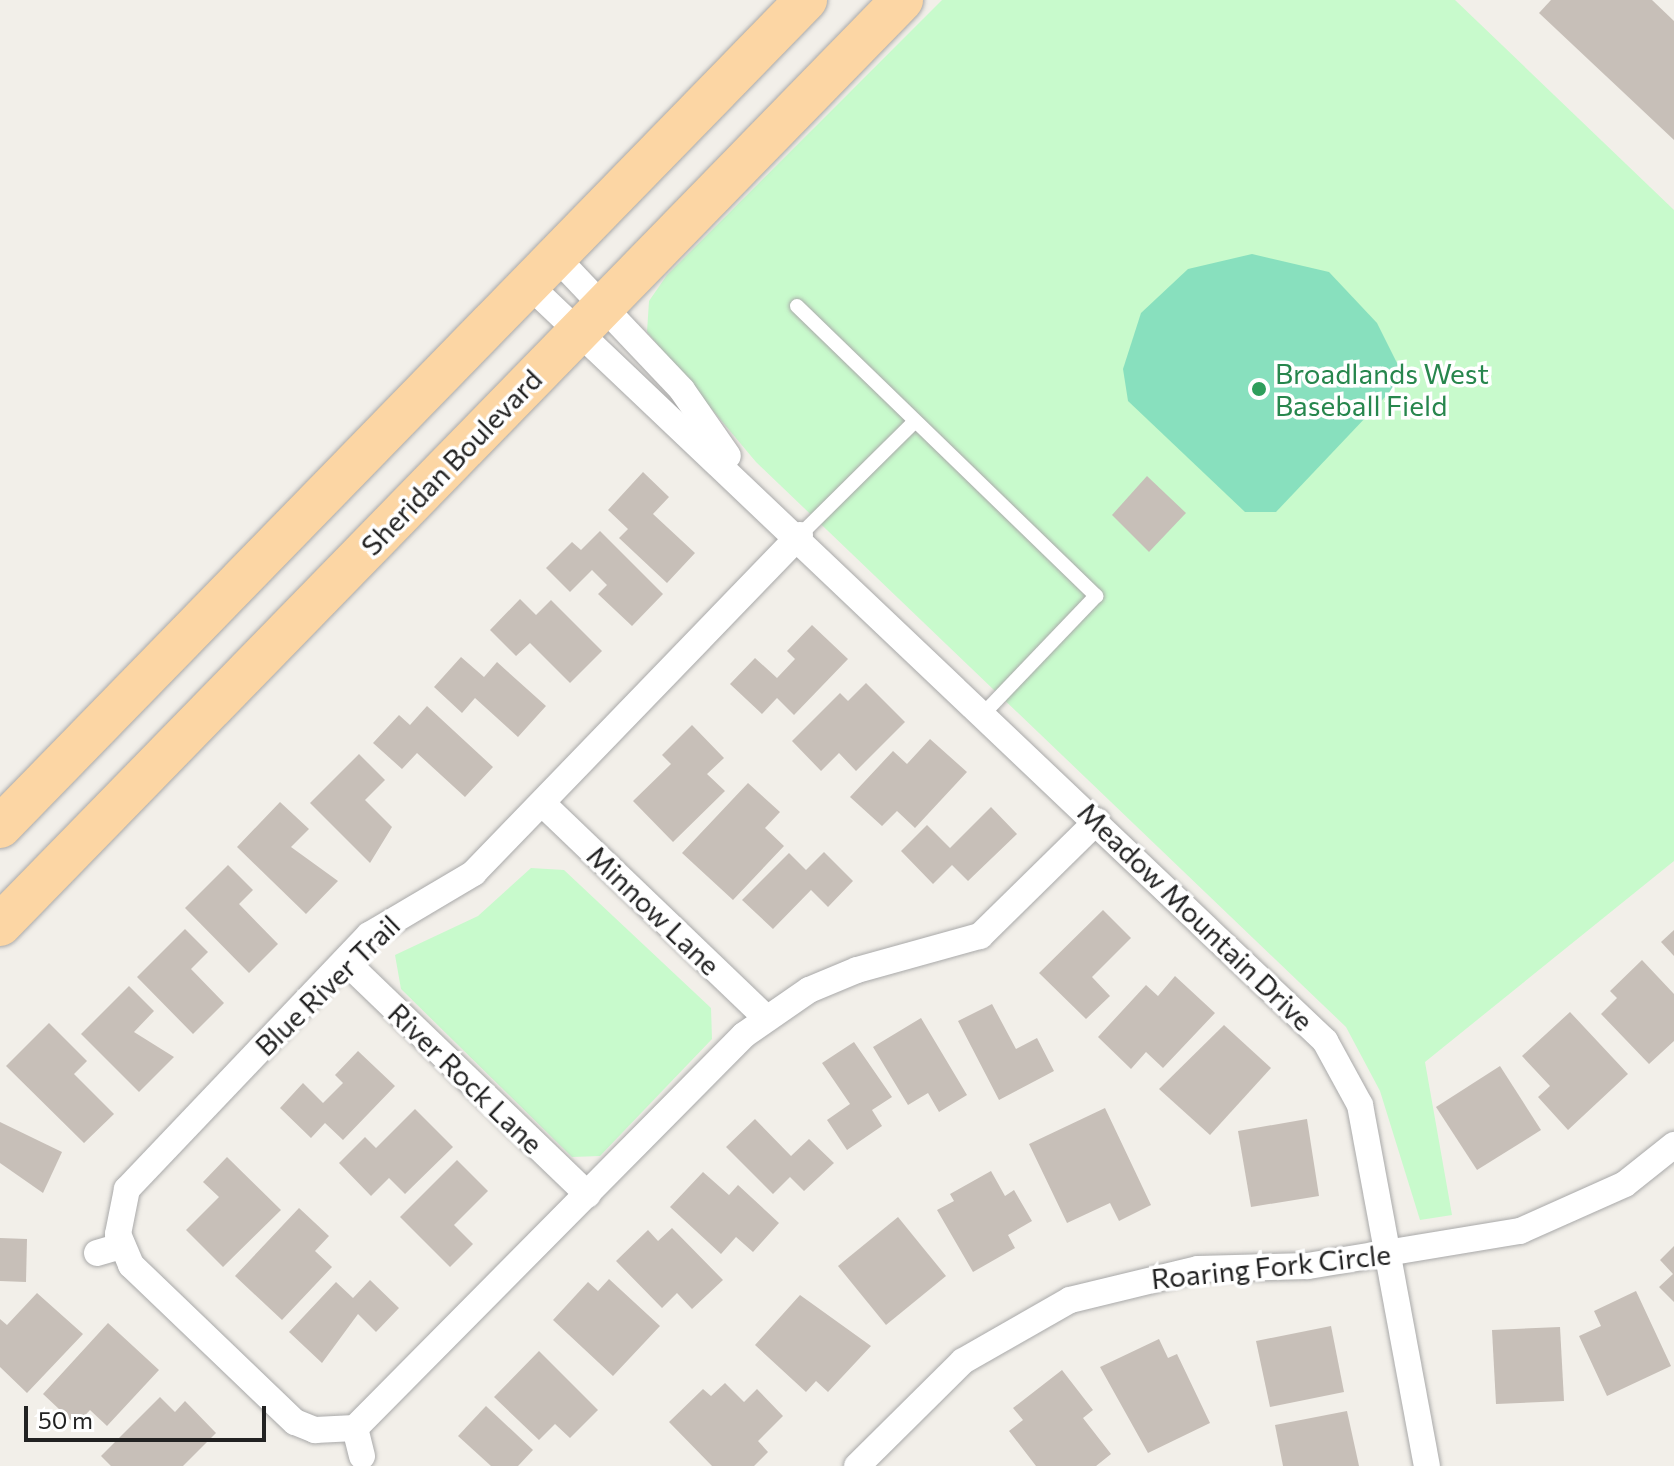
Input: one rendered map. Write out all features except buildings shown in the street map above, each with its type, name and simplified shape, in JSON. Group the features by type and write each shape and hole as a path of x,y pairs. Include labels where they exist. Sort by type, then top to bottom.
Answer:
{"main road":[{"path":"0,827 806,0"},
{"name":"Sheridan Boulevard","path":"0,925 902,0"}],"street":[{"name":"Meadow Mountain Drive","path":"542,271 748,485 1325,1041 1346,1069 1360,1105 1427,1466"},
{"name":"Meadow Mountain Drive","path":"542,271 590,319 682,390 748,485"},
{"name":"Blue River Trail","path":"355,1428 315,1430 295,1422 131,1265 109,1249 127,1189 345,961 399,911 474,873 800,535"},
{"name":"Minnow Lane","path":"543,804 765,1017"},
{"path":"362,1456 355,1428 765,1017 857,970 980,936 1097,821"},
{"name":"River Rock Lane","path":"345,961 588,1195"},
{"name":"Roaring Fork Circle","path":"857,1466 963,1361 1070,1300 1198,1269 1389,1256 1520,1231 1575,1211 1674,1145"}],"lane":[{"path":"797,306 1096,596 985,712"},
{"path":"800,535 914,422"}],"green space":[{"path":"942,0 1455,0 1674,210 1674,861 1425,1062 1452,1215 1420,1220 1380,1091 1346,1027 756,462 647,332 649,301 667,275"},
{"name":"Broadlands West Baseball Field","path":"1252,254 1329,272 1377,323 1404,377 1276,512 1245,512 1128,401 1123,369 1141,313 1188,269"},
{"path":"531,868 564,870 711,1008 712,1039 600,1156 572,1157 401,989 395,955 478,916"}],"place":[{"name":"Broadlands West Baseball Field","path":"1259,389"}]}
